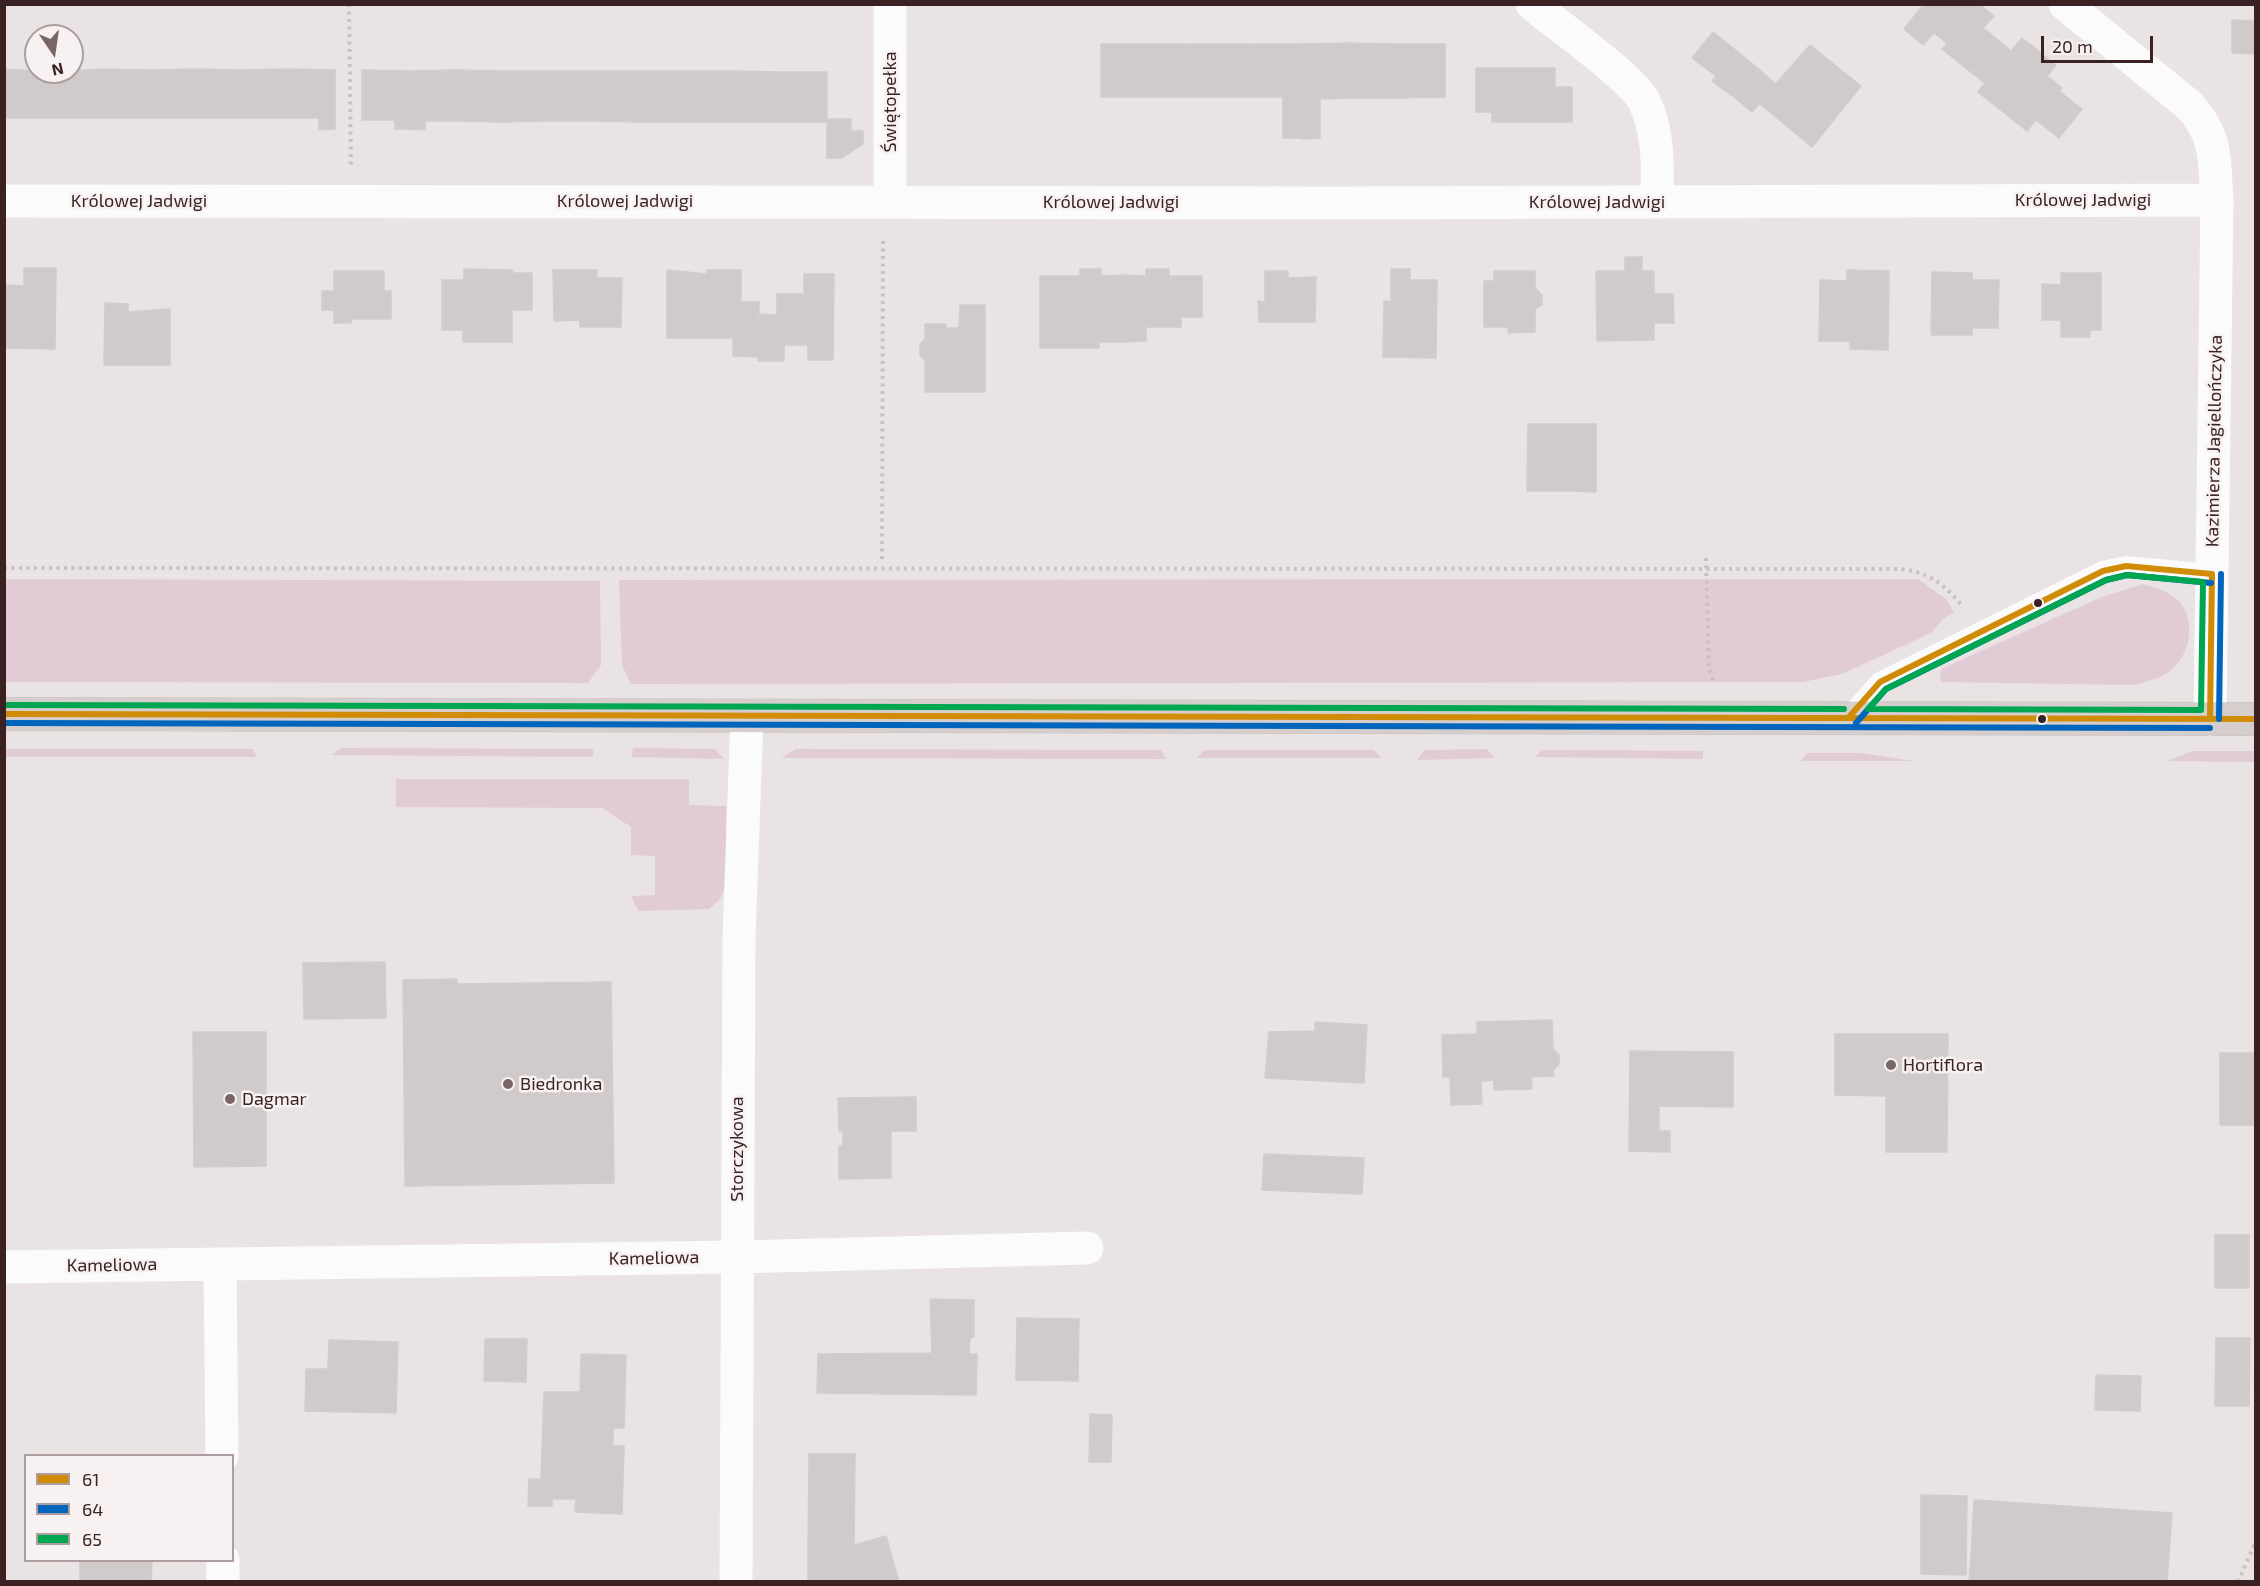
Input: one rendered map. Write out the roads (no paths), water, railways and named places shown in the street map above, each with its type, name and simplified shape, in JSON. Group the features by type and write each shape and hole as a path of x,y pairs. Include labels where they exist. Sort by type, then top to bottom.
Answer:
{"main road":[{"path":"4,714 2256,719"}],"street":[{"name":"Świętopełka","path":"890,4 890,200"},
{"path":"1532,4 1624,79 1643,99 1651,120 1658,167 1657,202"},
{"name":"Kazimierza Jagiellończyka","path":"2065,4 2190,106 2205,123 2213,145 2217,200 2211,719"},
{"name":"Królowej Jadwigi","path":"4,201 2217,200"},
{"name":"Storczykowa","path":"736,1581 739,937 747,717"},
{"name":"Kameliowa","path":"4,1267 736,1257 1087,1248"},
{"path":"220,1264 222,1454"},
{"path":"223,1562 224,1581"}],"lane":[{"path":"1849,717 1880,682 2103,571 2126,566 2212,574"}],"place":[{"name":"Hortiflora","path":"1891,1065"},
{"name":"Biedronka","path":"508,1084"},
{"name":"Dagmar","path":"230,1099"}]}
